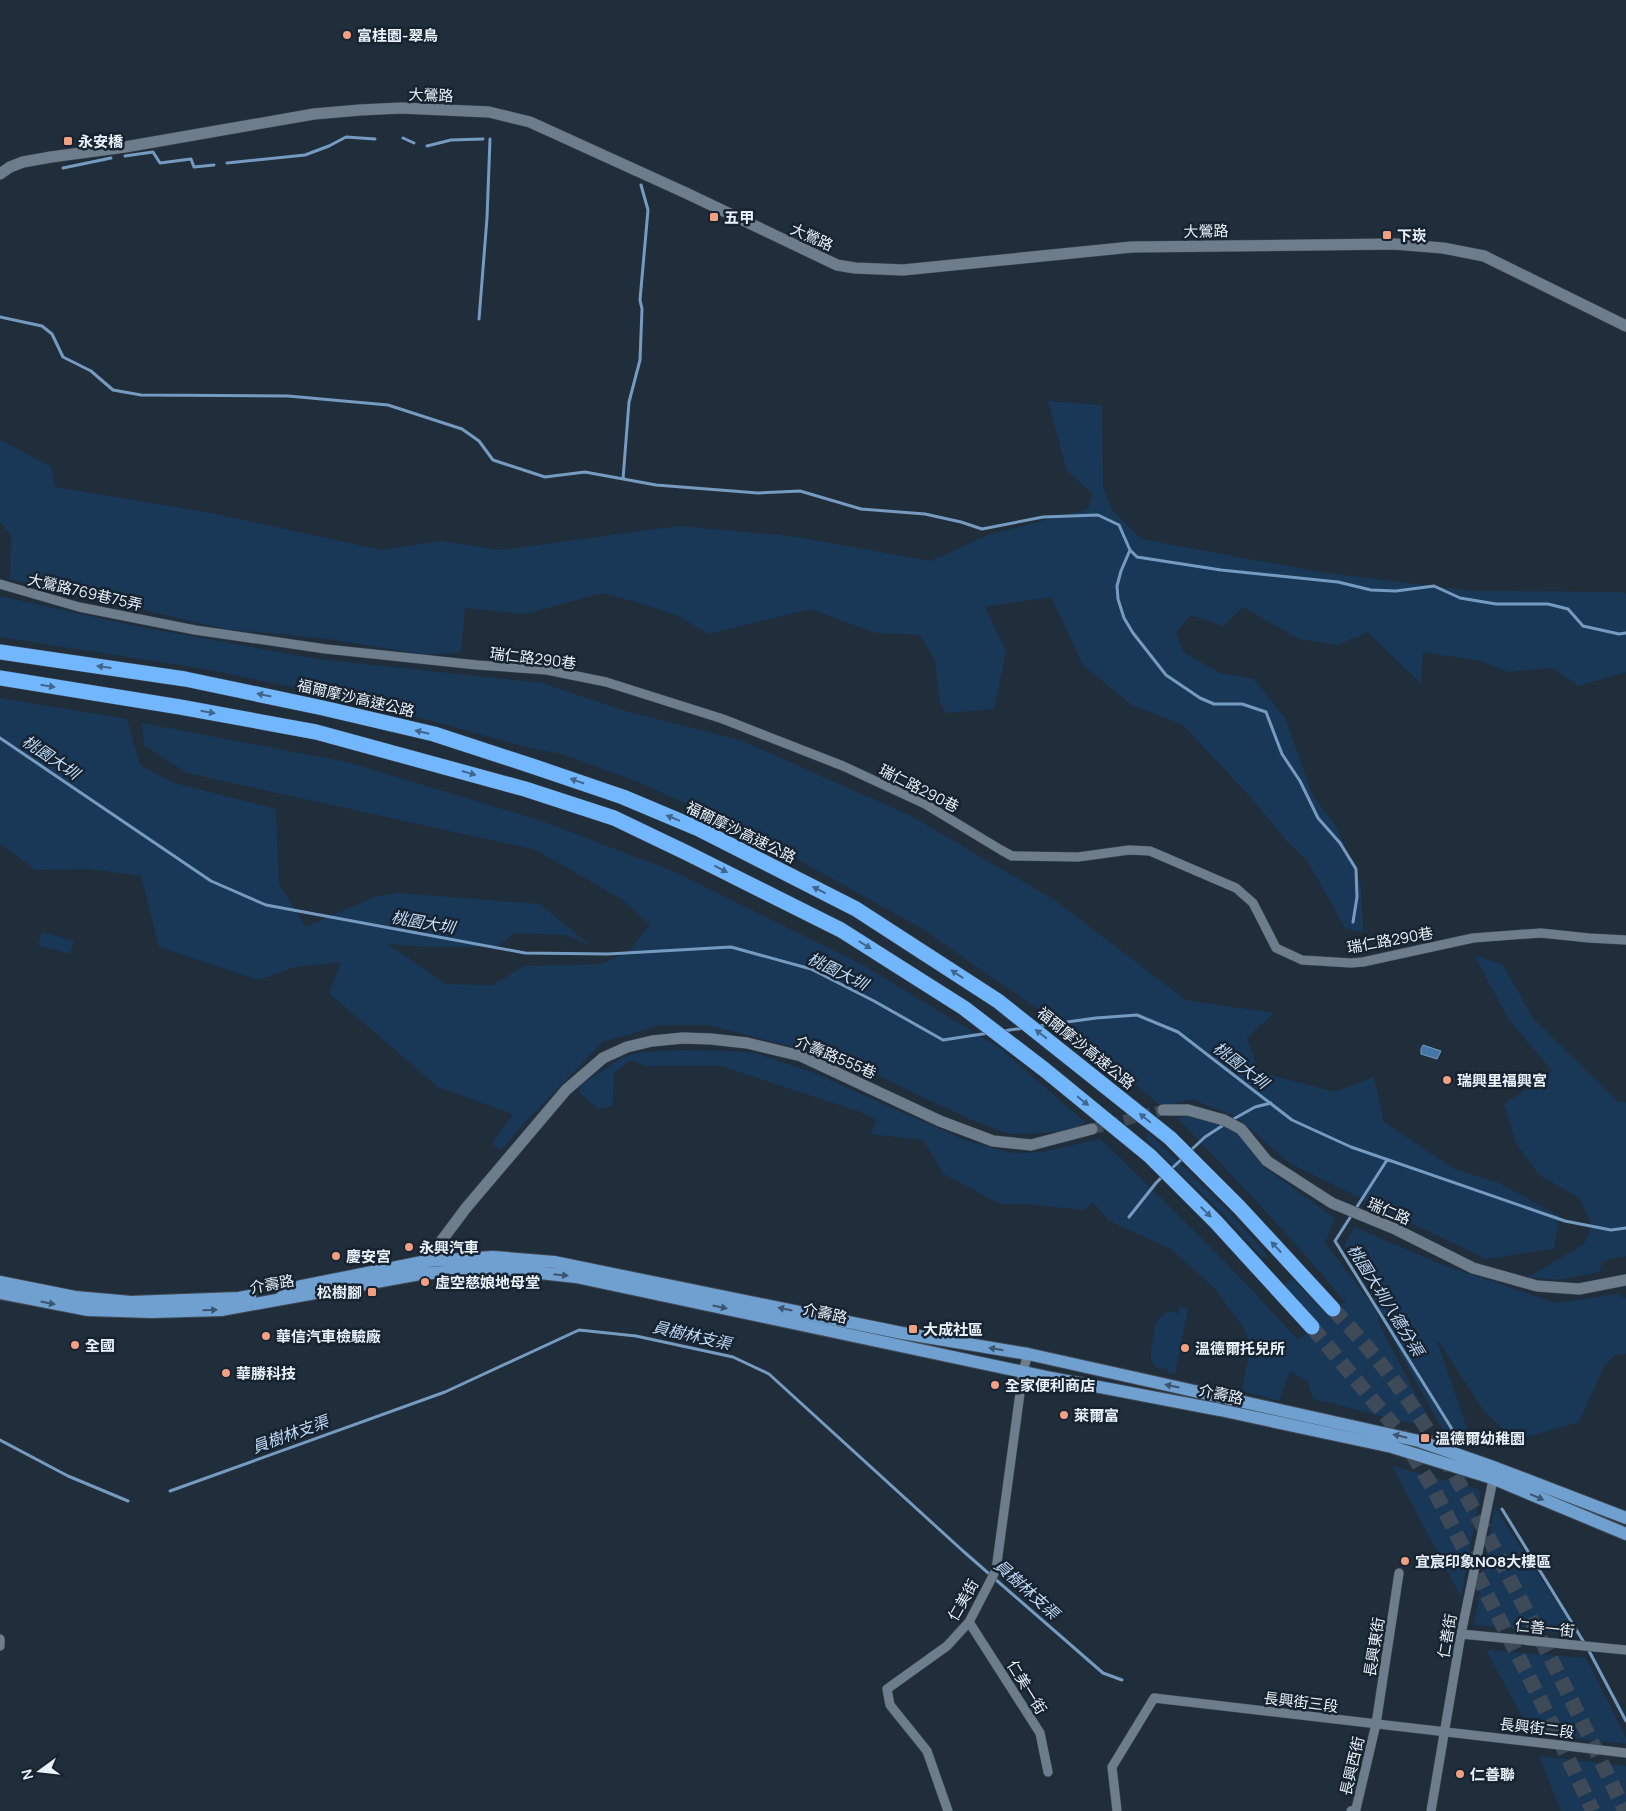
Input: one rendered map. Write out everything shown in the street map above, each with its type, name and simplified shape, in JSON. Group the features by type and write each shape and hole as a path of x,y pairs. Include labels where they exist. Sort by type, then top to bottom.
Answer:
{"highway":[{"name":"福爾摩沙高速公路","path":"0,652 186,678 434,734 623,797 699,828 856,908 998,1001 1170,1138 1239,1207 1333,1309"},
{"path":"0,678 180,707 316,732 525,789 614,818 687,853 841,930 964,1008 1045,1070 1150,1156 1269,1279 1312,1327"},
{"path":"1269,1279 1290,1262"}],"main road":[{"name":"介壽路","path":"0,1282 75,1297 131,1302 239,1298 427,1261 493,1257 554,1262 902,1333 1028,1354 1418,1440 1626,1534"},
{"name":"介壽路","path":"0,1293 88,1310 152,1312 221,1310 420,1274 496,1268 576,1276 1023,1372 1220,1410 1392,1447 1494,1473 1626,1518"}],"street":[{"name":"大鶯路","path":"0,174 16,165 41,159 126,147 314,114 401,108 488,112 530,122 837,264 855,268 903,270 1132,247 1394,244 1443,248 1484,256 1626,326"},
{"name":"大鶯路769巷75弄","path":"0,584 78,607 164,624"},
{"name":"瑞仁路290巷","path":"164,624 326,649 477,665 547,670 606,682 723,719 843,766 925,804 1012,856 1078,857 1129,850 1150,851 1236,888 1252,903 1276,948 1302,960 1363,962 1473,938 1542,933 1626,940"},
{"name":"介壽路555巷","path":"420,1274 427,1261 466,1208 566,1090 603,1058 627,1047 652,1041 683,1038 711,1039 747,1043 801,1056 940,1121 993,1141 1031,1145 1092,1129"},
{"name":"瑞仁路","path":"1163,1110 1188,1110 1224,1120 1241,1129 1267,1161 1332,1204 1395,1229 1473,1268 1537,1286 1579,1289 1626,1280"},
{"name":"仁美街","path":"948,1811 927,1751 890,1704 888,1688 947,1646 970,1622 993,1576 1010,1471 1023,1372 1028,1354"},
{"name":"仁善街","path":"1431,1811 1461,1634 1494,1473"},
{"name":"長興東街","path":"1376,1724 1398,1573"},
{"name":"仁美一街","path":"970,1622 1040,1733 1048,1772"},
{"name":"仁善一街","path":"1461,1634 1626,1650"},
{"path":"0,1638 0,1646"},
{"name":"長興街三段","path":"1117,1811 1112,1767 1154,1698 1376,1724 1445,1730"},
{"name":"長興西街","path":"1351,1811 1356,1809 1376,1724"},
{"name":"長興街二段","path":"1445,1730 1626,1753"}],"shaded area":[{"path":"1048,401 1102,405 1103,487 1113,511 1141,539 1320,572 1472,591 1621,592 1626,594 1626,672 1578,686 1553,668 1508,672 1480,661 1423,652 1421,684 1368,632 1338,645 1299,639 1243,607 1223,626 1191,615 1176,632 1183,652 1220,673 1254,679 1285,718 1313,796 1336,826 1361,885 1363,932 1345,928 1307,860 1288,842 1244,790 1182,724 1133,706 1083,665 1051,597 985,607 1006,651 994,709 946,713 940,702 935,660 920,635 876,633 810,609 708,634 679,616 602,593 526,614 465,608 461,652 428,655 328,639 225,629 10,579 11,535 0,522 1,440 51,467 55,487 212,513 381,550 441,541 501,550 679,526 790,536 931,561 988,535 1088,509 1093,494 1067,471"},
{"path":"0,596 135,626 318,659 542,683 622,710 743,741 911,816 1053,899 1186,1000 1274,1013 1247,1038 1259,1072 1335,1092 1374,1077 1384,1122 1454,1169 1499,1183 1559,1216 1554,1249 1485,1259 1289,1163 1237,1117 1191,1099 1164,1106 1157,1103 1099,1052 921,928 761,839 641,783 562,754 530,748 356,700 205,669 0,637"},
{"path":"0,698 127,719 140,765 175,783 276,809 279,884 306,927 374,897 399,893 540,904 591,946 567,935 515,933 497,947 432,947 388,944 446,984 493,985 524,966 601,964 628,952 650,925 623,900 536,850 187,773 144,745 142,723 347,762 542,821 675,872 863,965 1000,1048 1086,1123 1064,1132 1009,1134 969,1119 845,1060 707,1025 661,1025 603,1042 528,1119 501,1150 492,1144 513,1114 438,1087 329,993 341,962 295,967 258,980 159,947 141,876 90,869 36,870 0,844"},
{"path":"42,932 74,941 70,954 38,945"},
{"path":"1474,955 1503,965 1533,1018 1617,1101 1626,1103 1626,1256 1603,1261 1599,1272 1558,1280 1528,1277 1584,1244 1592,1225 1579,1198 1538,1174 1516,1143 1504,1104 1552,1071 1508,1018"},
{"path":"1423,1045 1441,1051 1437,1059 1421,1054"},
{"path":"684,1050 751,1052 812,1072 967,1141 1013,1153 1042,1152 1100,1139 1201,1238 1298,1340 1316,1325 1286,1288 1287,1281 1293,1280 1328,1315 1345,1302 1284,1232 1178,1119 1190,1114 1235,1130 1264,1167 1335,1218 1325,1243 1375,1308 1381,1328 1433,1426 1388,1418 1313,1399 1308,1382 1290,1371 1279,1401 1242,1391 1251,1345 1243,1327 1214,1288 1171,1249 1109,1221 1093,1203 1083,1210 1026,1204 1000,1204 944,1174 923,1140 871,1134 876,1120 861,1112 721,1066 647,1066 631,1060 614,1073 613,1106 598,1109 579,1092 582,1084 623,1057 643,1052"},
{"path":"1148,1132 1231,1214 1268,1258 1262,1257 1226,1217 1146,1139"},
{"path":"1354,1227 1438,1263 1556,1303 1617,1294 1626,1299 1626,1354 1615,1355 1604,1366 1579,1422 1515,1440 1484,1411 1436,1338 1468,1431 1444,1432 1383,1322 1362,1265 1344,1245"},
{"path":"1180,1307 1188,1308 1175,1374 1167,1373 1168,1368 1156,1368 1153,1365 1151,1349 1154,1329 1157,1322 1166,1313 1171,1311 1179,1314"},
{"path":"1392,1466 1481,1490 1461,1597"},
{"path":"1495,1508 1578,1635 1474,1625"},
{"path":"1486,1650 1586,1658 1626,1738 1626,1744 1531,1733"},
{"path":"1539,1756 1626,1766 1626,1811 1561,1811"}],"waterway":[{"path":"227,163 305,155 346,137 375,139"},
{"path":"403,138 414,143"},
{"path":"427,146 451,140 483,139"},
{"path":"479,319 487,218 490,139"},
{"path":"125,156 153,152 160,163 191,159 194,167 214,165"},
{"path":"63,168 111,158"},
{"path":"623,479 629,402 640,360 642,309 640,300 648,210 641,185"},
{"path":"0,317 42,326 52,334 63,357 91,371 113,390 141,395 288,396 388,405 462,429 479,441 493,460 545,477 585,472 656,485 758,493 800,491 861,509 925,514 982,529 1043,517 1098,515 1119,525 1130,550 1137,557 1221,570 1338,582 1371,590 1396,591 1434,586 1460,598 1496,604 1548,604 1568,609 1583,626 1619,634 1626,633"},
{"path":"1130,550 1117,586 1118,599 1124,618 1133,633 1166,675 1200,698 1214,704 1242,704 1266,712 1282,754 1300,781 1318,818 1340,843 1356,869 1357,897 1353,922"},
{"name":"桃園大圳","path":"0,738 211,881 266,905 525,953 608,954 731,947 811,969 874,1001 943,1040 989,1033"},
{"name":"桃園大圳","path":"1038,1026 1096,1018 1137,1015 1178,1032 1292,1120 1351,1147 1565,1221 1611,1230 1626,1228"},
{"name":"桃園大圳","path":"1003,1031 1024,1028"},
{"path":"1230,1121 1255,1107 1271,1103"},
{"path":"1190,1151 1205,1137 1225,1124"},
{"path":"1170,1170 1184,1157"},
{"name":"桃園大圳八德分渠","path":"1387,1160 1335,1241 1452,1429"},
{"path":"1129,1217 1164,1175"},
{"name":"員樹林支渠","path":"170,1491 445,1392 579,1330 636,1336 733,1357 769,1374 963,1551 1103,1673 1122,1680"},
{"name":"員樹林支渠","path":"0,1440 68,1476 128,1501"},
{"name":"桃園大圳八德分渠","path":"1502,1509 1585,1644"},
{"name":"桃園大圳八德分渠","path":"1588,1649 1626,1721"}],"tunnel":[{"path":"1092,1129 1163,1110"},
{"path":"1333,1309 1390,1375 1420,1418 1445,1459 1481,1523 1543,1643 1625,1811"},
{"path":"1312,1327 1399,1432 1434,1490 1540,1699 1593,1811"}],"place":[{"name":"富桂園-翠鳥","path":"347,35"},
{"name":"永安橋","path":"68,141"},
{"name":"五甲","path":"714,217"},
{"name":"下崁","path":"1387,235"},
{"name":"瑞興里福興宮","path":"1447,1080"},
{"name":"永興汽車","path":"409,1247"},
{"name":"慶安宮","path":"336,1256"},
{"name":"虛空慈娘地母堂","path":"425,1282"},
{"name":"松樹腳","path":"372,1292"},
{"name":"大成社區","path":"913,1329"},
{"name":"華信汽車檢驗廠","path":"266,1336"},
{"name":"全國","path":"75,1345"},
{"name":"溫德爾托兒所","path":"1185,1348"},
{"name":"華勝科技","path":"226,1373"},
{"name":"全家便利商店","path":"995,1385"},
{"name":"萊爾富","path":"1064,1415"},
{"name":"溫德爾幼稚園","path":"1425,1438"},
{"name":"宜宸印象NO8大樓區","path":"1405,1561"},
{"name":"仁善聯","path":"1460,1774"}]}
